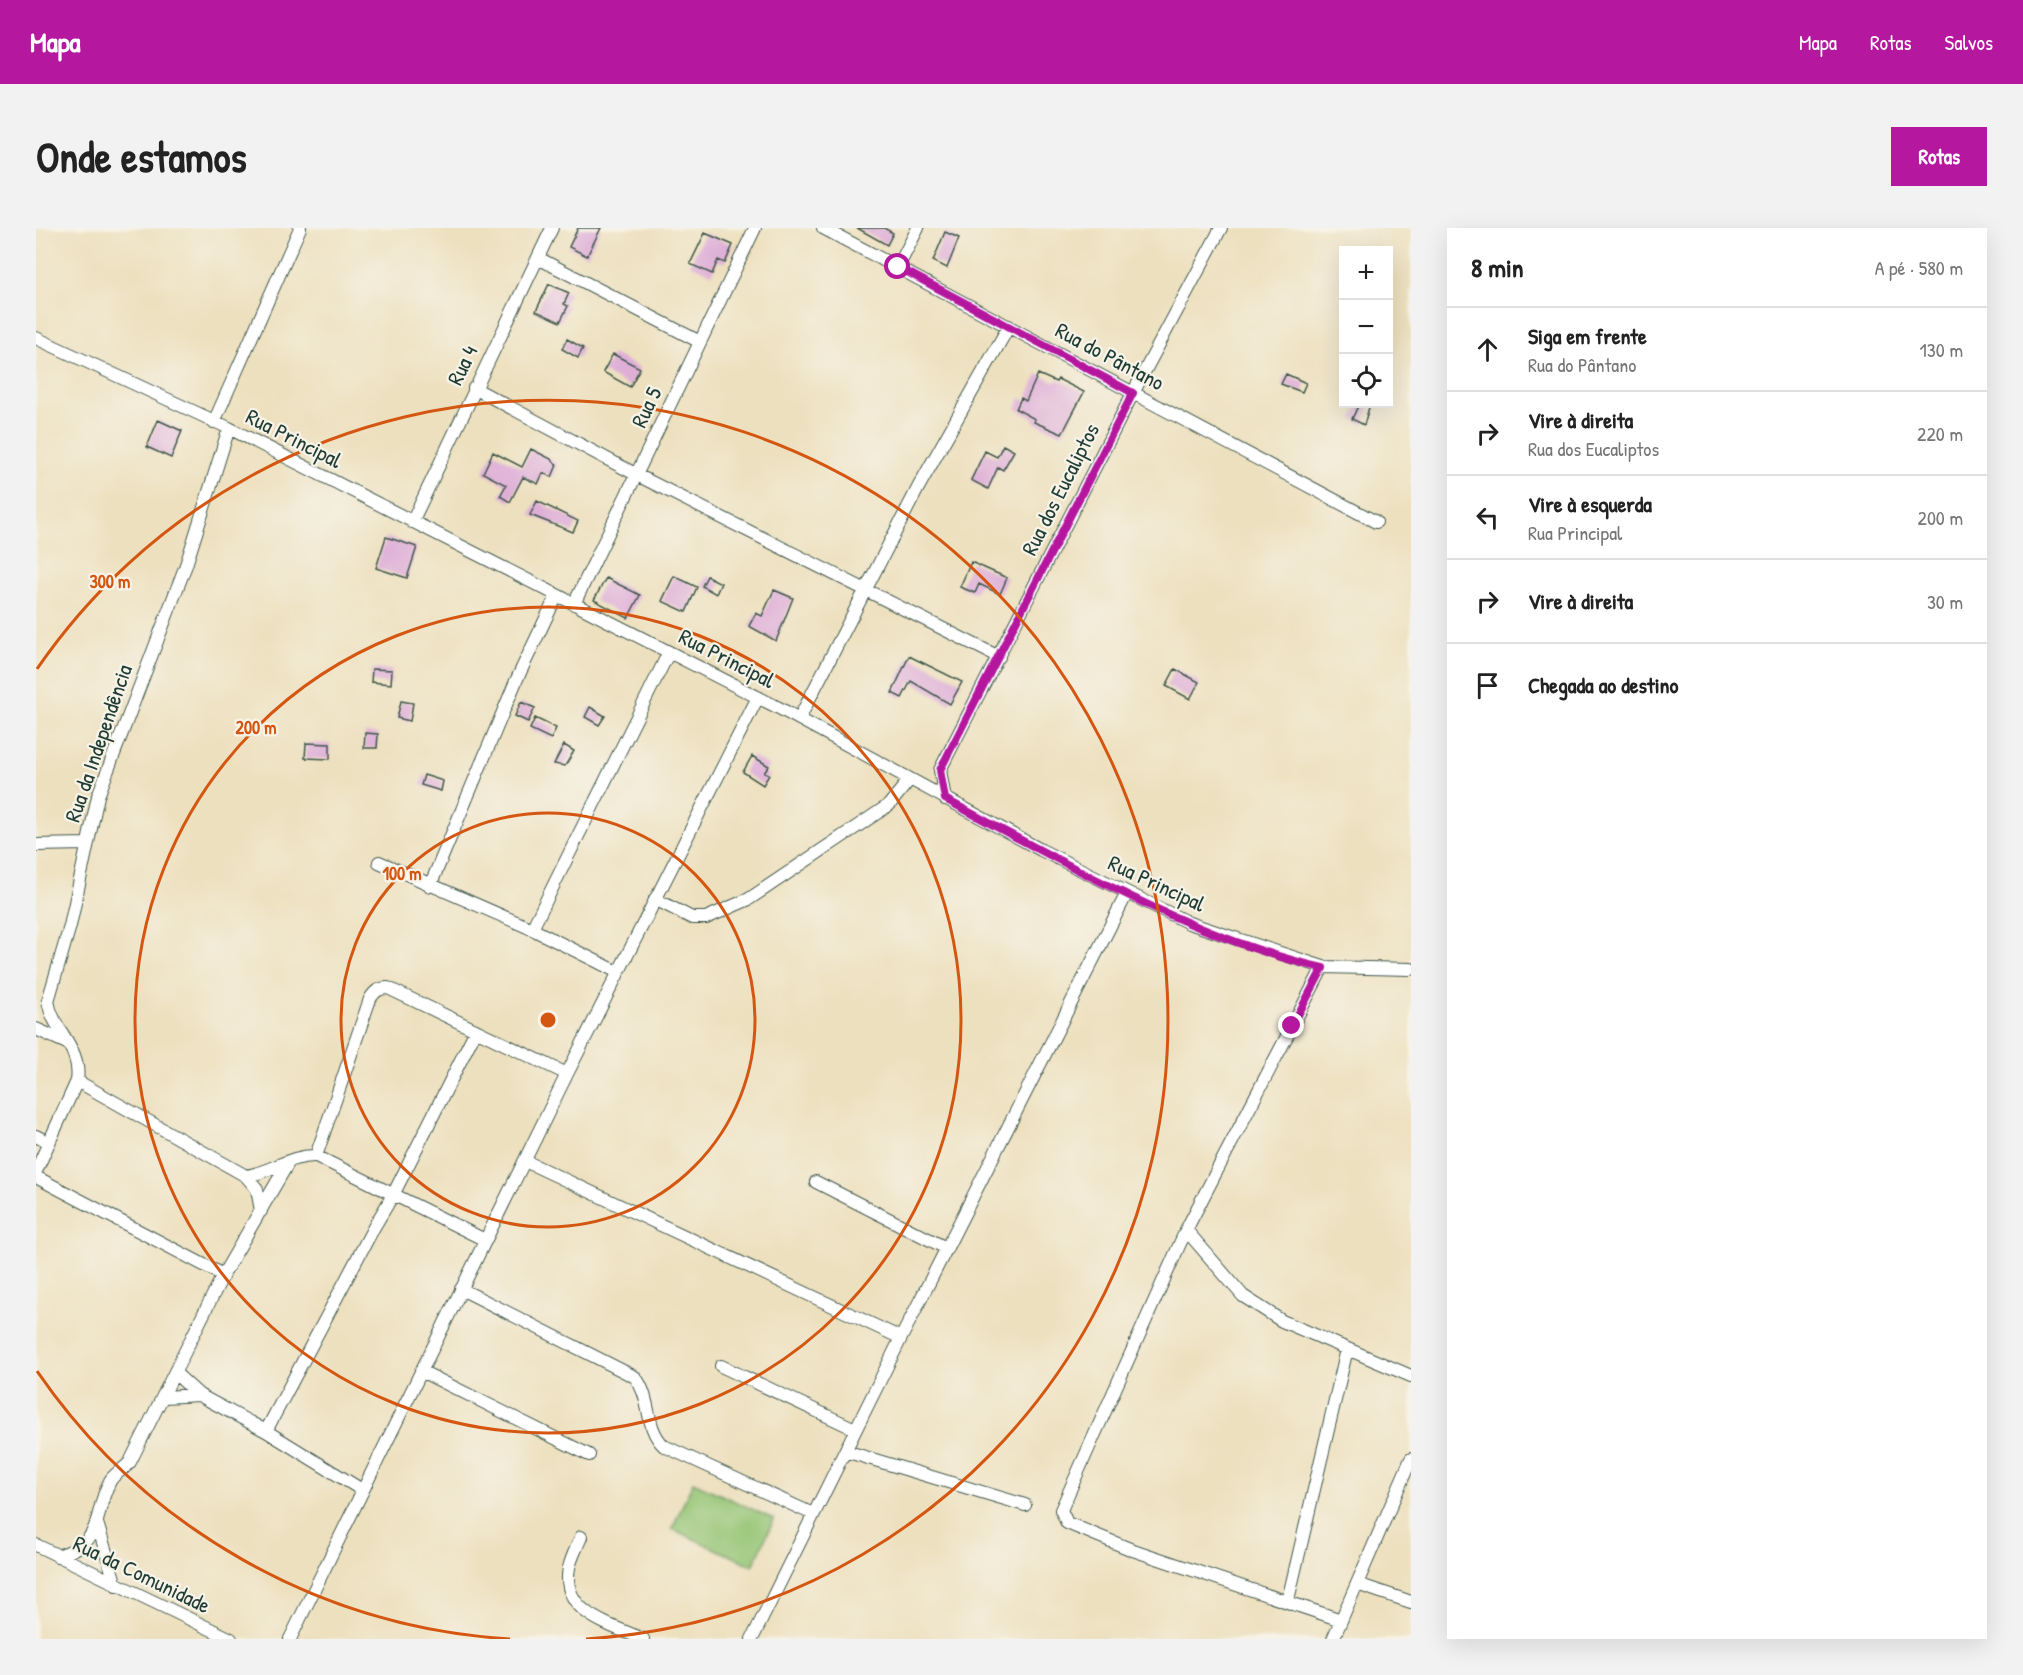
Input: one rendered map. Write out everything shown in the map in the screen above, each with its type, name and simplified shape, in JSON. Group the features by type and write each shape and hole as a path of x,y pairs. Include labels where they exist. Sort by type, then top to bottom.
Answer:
{"street":[{"path":"214,422 299,228"},
{"name":"Rua 4","path":"412,522 552,228"},
{"name":"Rua 5","path":"574,604 755,228"},
{"name":"Rua do Pântano","path":"823,228 1376,522"},
{"path":"898,267 918,228"},
{"name":"Rua dos Eucaliptos","path":"940,770 1133,393 1221,228"},
{"path":"538,258 700,342"},
{"path":"799,719 919,486 1009,326"},
{"name":"Rua Principal","path":"36,338 229,428 758,697 945,799 1190,923 1323,968 1411,969"},
{"path":"474,388 637,475 999,657"},
{"name":"Rua da Independência","path":"77,1081 79,1067 76,1056 50,1011 48,1001 70,926 98,796 186,565 229,428"},
{"path":"430,886 516,681 557,595"},
{"path":"532,929 669,652"},
{"path":"290,1639 567,1074 758,697"},
{"path":"655,899 692,918 722,912 749,899 873,817 914,782 940,770 945,799"},
{"path":"36,845 87,844"},
{"path":"380,862 532,929 618,972"},
{"path":"752,1639 900,1338 1127,893"},
{"path":"1323,968 1186,1230 1061,1510 1067,1523 1130,1549 1288,1600 1341,1620"},
{"path":"316,1156 370,999 375,991 388,988 567,1074"},
{"path":"36,1029 67,1043"},
{"path":"266,1431 393,1195 476,1030"},
{"path":"36,1172 77,1081 246,1176 257,1189 261,1211"},
{"path":"36,1136 50,1143"},
{"path":"246,1176 260,1174 298,1156 316,1156 485,1240"},
{"path":"525,1161 900,1338"},
{"path":"57,1556 81,1548 97,1523 110,1480 130,1462 176,1374 223,1275 288,1162"},
{"path":"36,1177 223,1275"},
{"path":"816,1182 946,1248"},
{"path":"1186,1230 1243,1296 1282,1321 1411,1376"},
{"path":"461,1289 634,1377 645,1394 651,1429 664,1446 813,1514"},
{"path":"1288,1600 1347,1349"},
{"path":"721,1366 855,1430"},
{"path":"421,1371 589,1455"},
{"path":"176,1374 199,1395 266,1431 362,1490"},
{"path":"164,1397 199,1395"},
{"path":"845,1451 1025,1505"},
{"path":"1333,1639 1411,1459"},
{"path":"97,1523 116,1585"},
{"path":"580,1537 568,1569 569,1589 575,1603 584,1612 643,1639"},
{"name":"Rua da Comunidade","path":"36,1545 231,1639"},
{"path":"1357,1584 1411,1602"}],"green space":[{"path":"693,1482 774,1519 753,1566 672,1529"}],"building":[{"path":"578,228 601,228 587,256 569,247"},
{"path":"857,228 884,228 893,233 887,245"},
{"path":"945,232 959,238 947,268 933,261"},
{"path":"705,233 733,245 725,263 718,260 712,274 690,264"},
{"path":"549,284 569,293 564,304 568,306 560,322 536,311"},
{"path":"567,339 583,348 578,358 562,349"},
{"path":"613,354 640,368 630,387 603,372"},
{"path":"1038,374 1056,382 1058,379 1084,392 1062,434 1034,422 1035,419 1016,409 1021,398 1026,401"},
{"path":"1286,374 1306,383 1302,392 1281,384"},
{"path":"1357,408 1369,408 1364,425 1352,419"},
{"path":"158,420 182,431 171,458 147,447"},
{"path":"1003,445 1014,451 1003,470 998,467 988,489 971,480 985,451 997,457"},
{"path":"531,449 551,459 557,465 552,477 543,473 538,484 523,477 510,502 500,496 506,485 483,473 493,452 522,467"},
{"path":"537,501 578,521 573,532 530,515"},
{"path":"386,537 417,547 407,578 376,568"},
{"path":"971,562 1007,578 1000,594 979,584 975,593 960,587"},
{"path":"674,576 697,587 686,612 662,601"},
{"path":"707,576 721,583 716,594 702,586"},
{"path":"606,578 640,595 628,618 594,600"},
{"path":"774,590 793,598 776,641 749,626 756,613 762,616"},
{"path":"909,656 962,682 950,704 911,681 902,698 892,693"},
{"path":"372,669 392,670 391,684 371,682"},
{"path":"1175,669 1199,682 1190,699 1166,686"},
{"path":"401,701 413,703 410,721 397,718"},
{"path":"521,702 535,708 528,722 515,716"},
{"path":"590,707 605,716 599,725 585,717"},
{"path":"535,718 556,728 551,739 530,729"},
{"path":"365,733 378,734 377,748 364,748"},
{"path":"306,743 330,744 330,759 305,758"},
{"path":"564,745 574,751 565,766 554,764"},
{"path":"752,756 769,766 764,773 769,775 763,785 743,772"},
{"path":"424,775 443,781 441,791 421,785"}],"route":[{"path":"898,267 1133,393 940,770 945,799 1041,850 1190,923 1323,968 1292,1026"}]}
